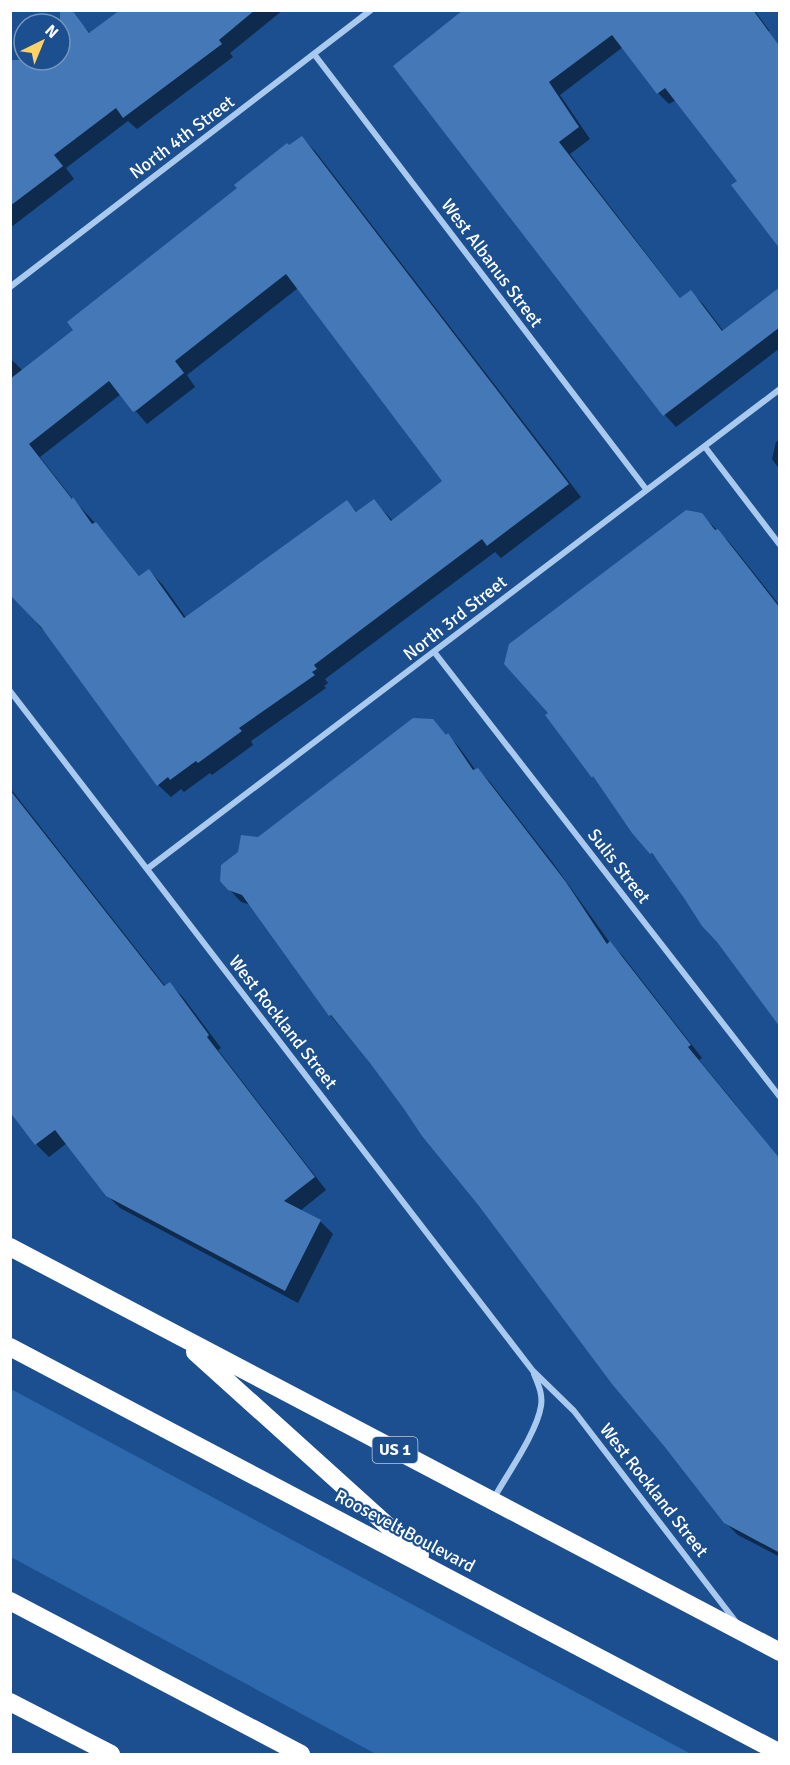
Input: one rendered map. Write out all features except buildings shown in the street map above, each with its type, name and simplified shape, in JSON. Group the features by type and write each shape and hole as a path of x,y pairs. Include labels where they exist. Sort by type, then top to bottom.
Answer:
{"highway":[{"name":"US 1","path":"10,1247 780,1652"},
{"path":"173,1333 441,1574"},
{"name":"Roosevelt Boulevard","path":"10,1347 780,1753"},
{"path":"10,1601 301,1755"},
{"path":"10,1702 111,1755"}],"street":[{"name":"North 4th Street","path":"10,287 371,10"},
{"name":"West Albanus Street","path":"314,54 646,489"},
{"name":"North 3rd Street","path":"147,869 780,389"},
{"path":"705,447 780,545"},
{"name":"Sulis Street","path":"435,652 780,1097"},
{"name":"West Rockland Street","path":"10,691 533,1371 574,1411 746,1634"},
{"name":"West Rockland Street","path":"492,1501 537,1420 542,1404 540,1389 533,1371"}],"shaded area":[{"path":"11,1389 691,1754 376,1754 11,1557"}]}
